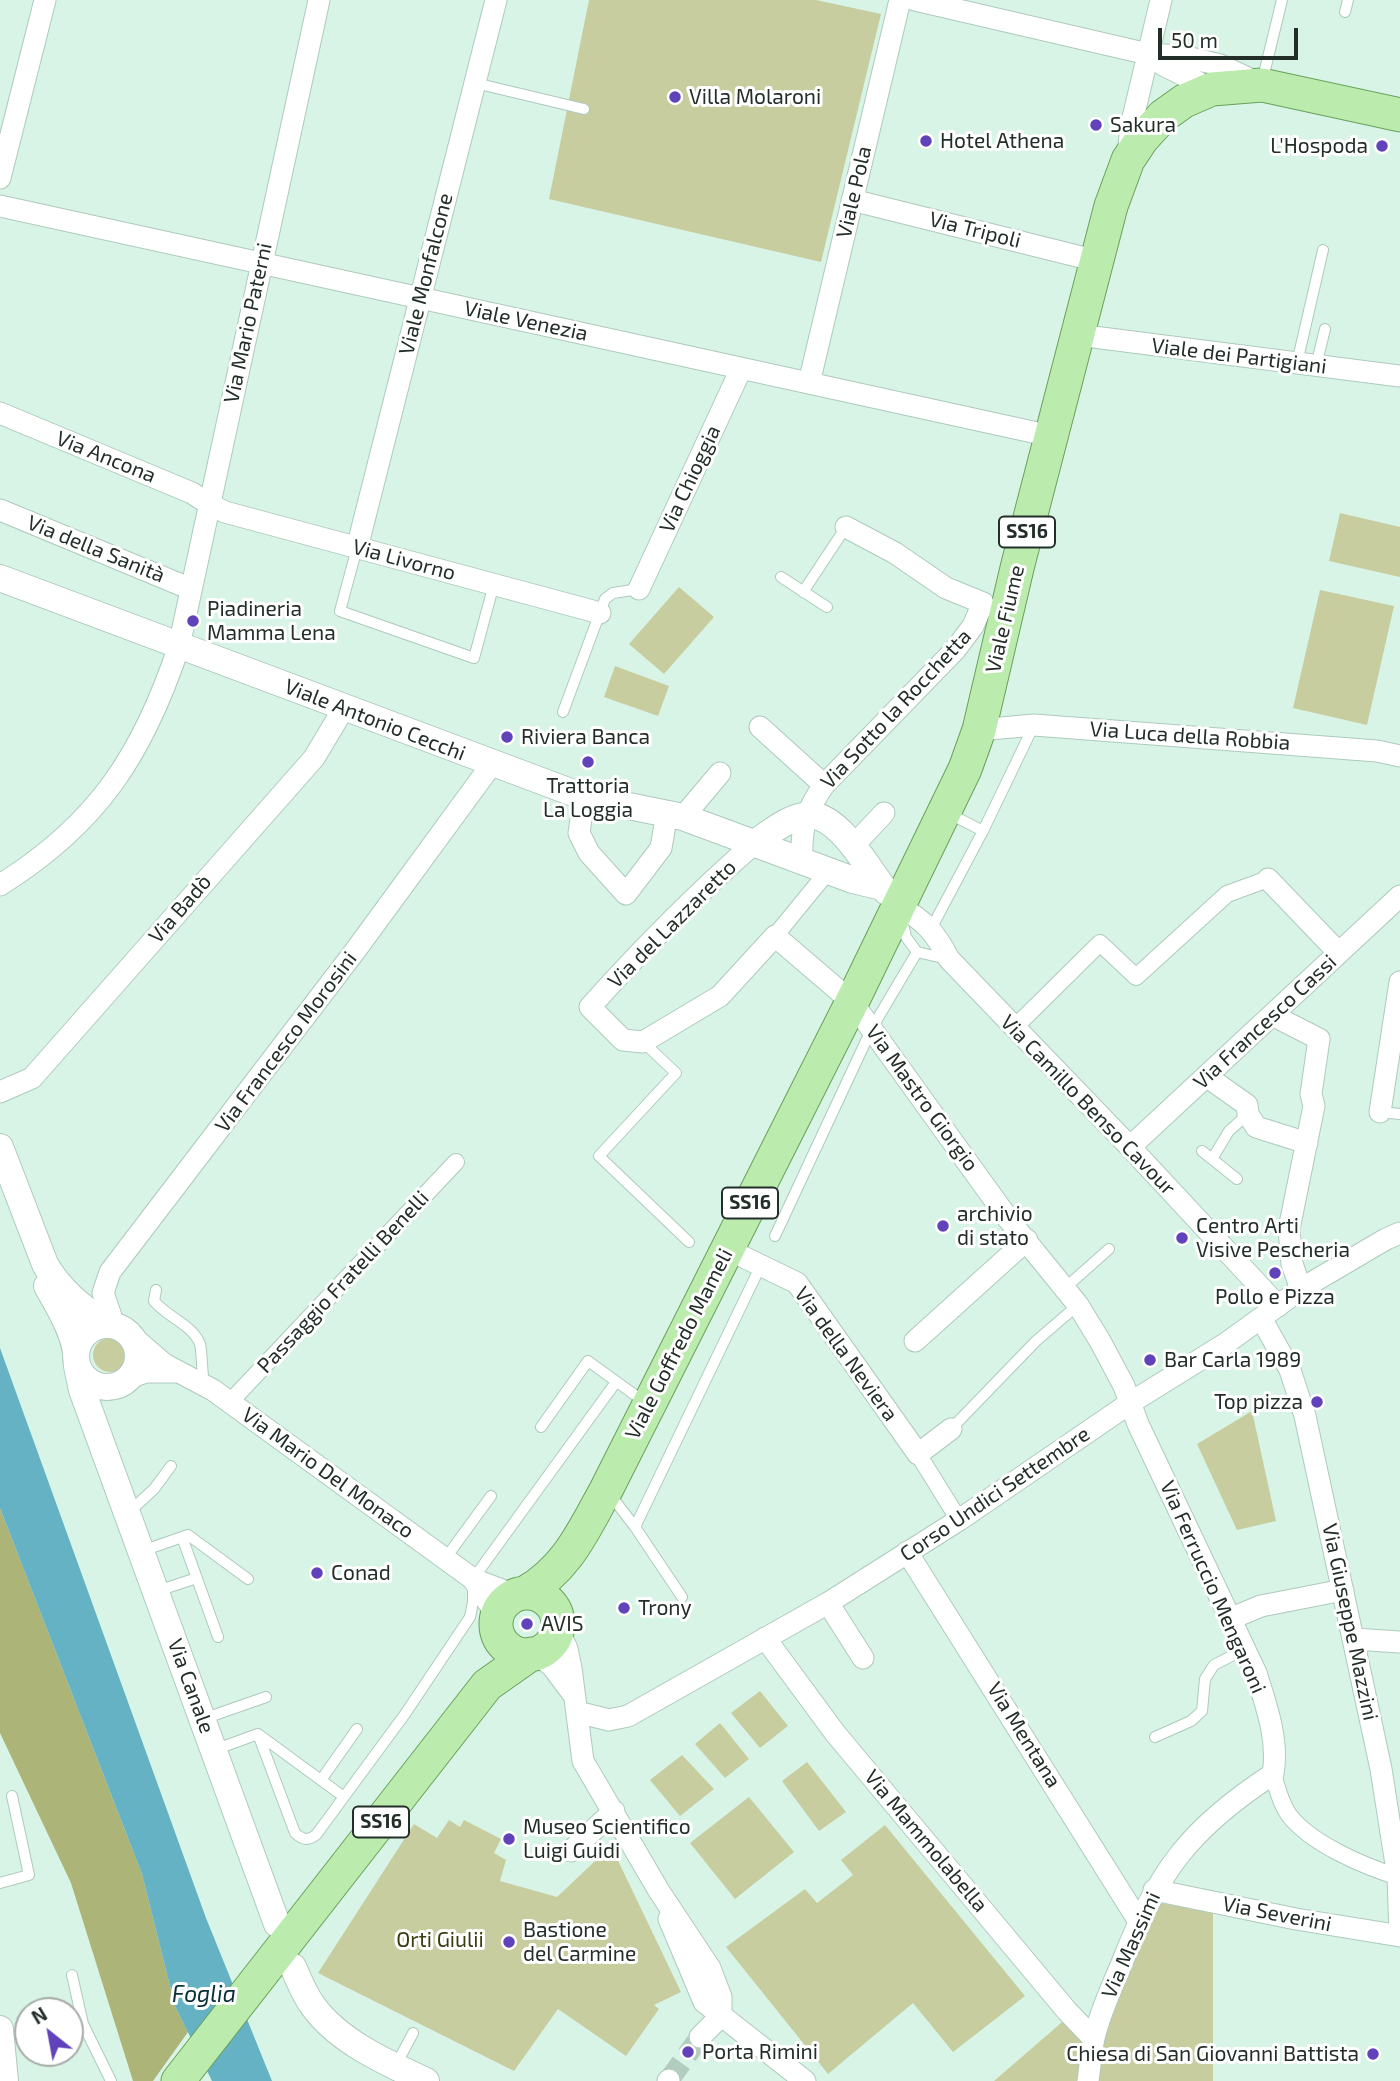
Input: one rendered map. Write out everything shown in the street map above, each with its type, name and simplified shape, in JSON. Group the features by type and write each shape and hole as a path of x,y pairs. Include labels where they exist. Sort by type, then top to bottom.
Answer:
{"main road":[{"name":"Viale Fiume","path":"890,896 946,811 979,730 997,601 1051,436 1111,206 1128,160 1142,139 1163,116 1184,101 1212,89 1262,85"},
{"name":"SS16","path":"1262,85 1400,114"},
{"name":"Viale Goffredo Mameli","path":"487,1685 551,1643 570,1556 727,1249 862,1015 890,896"},
{"name":"Viale Goffredo Mameli","path":"178,2081 284,1963 487,1685 509,1610 570,1556"},
{"path":"533,1654 521,1654 511,1650 509,1610 542,1597 548,1602 557,1622"}],"street":[{"path":"0,178 7,122 45,0"},
{"name":"Via Mario Paterni","path":"0,885 57,845 87,816 115,783 157,708 179,646 319,0"},
{"name":"Viale Monfalcone","path":"357,548 496,0"},
{"name":"Viale Pola","path":"809,383 900,0"},
{"path":"915,0 1148,54 1182,56 1220,65 1262,85"},
{"name":"Viale Fiume","path":"1128,160 1131,126 1161,0"},
{"path":"1148,54 1163,65 1212,89"},
{"name":"Via Tripoli","path":"852,200 1097,261"},
{"name":"Viale Venezia","path":"0,206 1051,436"},
{"name":"Viale dei Partigiani","path":"1078,335 1400,376"},
{"name":"Via Chioggia","path":"639,589 741,369"},
{"name":"Via Ancona","path":"0,413 192,493 209,504"},
{"name":"Via Livorno","path":"209,504 225,512 600,613"},
{"name":"Via della Sanità","path":"0,510 191,589"},
{"path":"846,527 895,553 946,588 997,601"},
{"name":"Viale Antonio Cecchi","path":"0,578 584,797 675,815 756,842 890,896"},
{"name":"Via Sotto la Rocchetta","path":"806,814 824,785 955,650 997,601"},
{"name":"Via Badò","path":"0,1092 32,1078 314,758 344,708"},
{"name":"Via Luca della Robbia","path":"979,730 1034,725 1351,748 1400,756"},
{"path":"760,727 824,785"},
{"name":"Via Francesco Morosini","path":"118,1329 103,1293 110,1272 347,962 492,764"},
{"path":"584,797 579,833 589,853 626,894 660,848 675,815 720,772"},
{"path":"853,846 884,813"},
{"path":"802,860 802,834 806,814"},
{"path":"756,842 788,821 806,814 822,818 853,846 890,896"},
{"name":"Via del Lazzaretto","path":"643,1042 624,1040 590,1007 721,872 756,842"},
{"path":"643,1042 720,996 775,936 829,870"},
{"path":"1014,1028 1100,943 1136,977 1227,894 1268,879 1339,953"},
{"name":"Via Camillo Benso Cavour","path":"890,896 931,929 949,959 1130,1147 1270,1312"},
{"name":"Via Francesco Cassi","path":"1130,1147 1398,901"},
{"name":"Via Mastro Giorgio","path":"775,936 862,1015 1009,1220 1078,1305 1100,1341 1130,1403"},
{"path":"1390,1113 1400,982"},
{"path":"1272,1015 1319,1040 1311,1094 1314,1106 1289,1228 1292,1264 1301,1289"},
{"path":"1206,1076 1247,1105 1248,1114 1256,1126 1307,1143"},
{"name":"Via Canale","path":"0,1147 44,1264 55,1282 69,1296 118,1329 138,1349 138,1362 104,1404 101,1423 105,1447"},
{"name":"Passaggio Fratelli Benelli","path":"230,1402 456,1162"},
{"name":"Corso Undici Settembre","path":"575,1703 609,1720 628,1716 828,1603 959,1520 1301,1289 1400,1233"},
{"path":"915,1341 1027,1240"},
{"name":"Via della Neviera","path":"727,1249 797,1283 918,1454"},
{"name":"Via Canale","path":"44,1264 47,1287 73,1334 82,1390 277,1924"},
{"name":"Via Giuseppe Mazzini","path":"1270,1312 1305,1416 1354,1639 1381,1769 1399,1877 1400,1936"},
{"path":"118,1329 87,1332 80,1340 76,1359 84,1378 98,1386 123,1382"},
{"name":"Via Mario Del Monaco","path":"118,1329 179,1373 230,1402 473,1579 509,1610"},
{"name":"Via Mario Del Monaco","path":"123,1382 146,1372 179,1373"},
{"name":"Via Ferruccio Mengaroni","path":"1130,1403 1256,1673 1269,1716 1273,1741 1273,1774 1288,1814 1317,1840 1376,1870 1399,1877"},
{"path":"951,1429 918,1454 959,1520"},
{"name":"Via Mentana","path":"907,1552 1138,1920"},
{"path":"1232,1618 1261,1606 1343,1591"},
{"path":"828,1603 863,1658"},
{"path":"557,1622 567,1648 583,1761 659,1891 710,1968 721,1997 721,2016 700,2037"},
{"name":"Via Mammolabella","path":"765,1638 835,1733 1094,2039"},
{"path":"1354,1639 1400,1642"},
{"path":"533,1654 552,1666 575,1703"},
{"name":"Via Massimi","path":"1088,2081 1094,2039 1138,1920 1154,1890 1192,1838 1248,1790 1273,1774"},
{"path":"571,1851 614,1811"},
{"name":"Via Severini","path":"1154,1890 1400,1936"},
{"path":"284,1963 324,2019 345,2037 395,2067 426,2081"},
{"path":"721,2016 802,2079"},
{"path":"0,2029 5,2081"}],"lane":[{"path":"1262,85 1282,0"},
{"path":"1345,12 1348,0"},
{"path":"475,83 584,109"},
{"path":"1307,364 1323,250"},
{"path":"1307,364 1325,329"},
{"path":"803,592 846,527"},
{"path":"357,548 340,611 474,658 494,584"},
{"path":"781,577 827,607"},
{"path":"563,712 605,599 612,593 639,589"},
{"path":"931,929 983,831 1034,725"},
{"path":"946,811 983,831"},
{"path":"890,896 905,937 917,953 949,959"},
{"path":"775,1236 862,1015 917,953"},
{"path":"643,1042 676,1073 599,1156 689,1242"},
{"path":"1212,1159 1229,1131 1248,1114"},
{"path":"1202,1151 1237,1179"},
{"path":"1065,1288 1109,1249"},
{"path":"635,1527 761,1265"},
{"path":"156,1290 154,1301 161,1310 191,1331 199,1341 204,1385"},
{"path":"951,1429 1036,1341 1078,1305"},
{"path":"179,1373 200,1359"},
{"path":"541,1427 588,1361 649,1405"},
{"path":"258,1734 295,1833 301,1839 310,1840 405,1714 470,1617 473,1579 616,1382"},
{"path":"128,1513 155,1489 171,1465"},
{"path":"606,1490 635,1527 682,1597"},
{"path":"445,1559 491,1496"},
{"path":"142,1551 188,1535 247,1579"},
{"path":"183,1537 218,1637"},
{"path":"157,1591 197,1578"},
{"path":"1155,1737 1191,1721 1202,1711 1205,1679 1214,1665 1245,1649"},
{"path":"203,1719 266,1697"},
{"path":"321,1780 357,1729"},
{"path":"258,1734 344,1797"},
{"path":"214,1750 258,1734"},
{"path":"0,1883 29,1875 12,1796"},
{"path":"72,1975 83,2024 111,2081"},
{"path":"395,2067 413,2033"}],"green space":[{"path":"589,0 816,0 881,14 821,262 549,199"},
{"path":"1340,513 1400,527 1400,577 1329,561"},
{"path":"679,587 714,617 664,674 629,644"},
{"path":"1320,590 1394,606 1367,725 1293,708"},
{"path":"615,666 669,686 658,716 604,697"},
{"path":"110,1338 122,1343 127,1355 122,1367 110,1372 98,1367 93,1355 98,1343"},
{"path":"1252,1411 1276,1521 1237,1530 1197,1444"},
{"path":"0,1508 142,1874 175,2006 188,2032 153,2081 133,2081 71,1883 0,1733"},
{"path":"760,1691 788,1726 760,1748 731,1713"},
{"path":"720,1723 749,1759 725,1778 695,1744"},
{"path":"682,1755 714,1789 680,1816 650,1780"},
{"path":"807,1762 846,1812 819,1831 782,1781"},
{"path":"749,1797 794,1852 735,1899 690,1843"},
{"name":"Orti Giulii","path":"449,1820 460,1827 464,1820 501,1839 494,1853 506,1860 500,1881 557,1897 611,1846 681,1992 654,2005 659,2009 626,2056 558,2009 514,2071 318,1973 414,1824 437,1838"},
{"path":"885,1825 1025,1996 953,2052 913,2003 828,2074 726,1947 805,1889 817,1903 853,1875 841,1860"},
{"path":"1159,1903 1213,1912 1213,2081 1094,2081 1103,2028"},
{"path":"1068,2017 1087,2040 1082,2081 994,2081"}],"water":[{"name":"Foglia","path":"0,1348 206,1918 272,2081 212,2081 175,2006 142,1874 0,1508"}],"tunnel":[{"path":"669,2080 700,2037"}],"place":[{"name":"Villa Molaroni","path":"675,97"},
{"name":"Sakura","path":"1096,125"},
{"name":"Hotel Athena","path":"926,141"},
{"name":"L'Hospoda","path":"1382,146"},
{"name":"Piadineria Mamma Lena","path":"193,621"},
{"name":"Riviera Banca","path":"507,737"},
{"name":"Trattoria La Loggia","path":"588,762"},
{"name":"archivio di stato","path":"943,1226"},
{"name":"Centro Arti Visive Pescheria","path":"1182,1238"},
{"name":"Pollo e Pizza","path":"1275,1273"},
{"name":"Bar Carla 1989","path":"1150,1360"},
{"name":"Top pizza","path":"1317,1402"},
{"name":"Conad","path":"317,1573"},
{"name":"Trony","path":"624,1608"},
{"name":"AVIS","path":"527,1624"},
{"name":"Museo Scientifico Luigi Guidi","path":"509,1839"},
{"name":"Bastione del Carmine","path":"509,1942"},
{"name":"Porta Rimini","path":"688,2052"},
{"name":"Chiesa di San Giovanni Battista","path":"1373,2054"}]}
